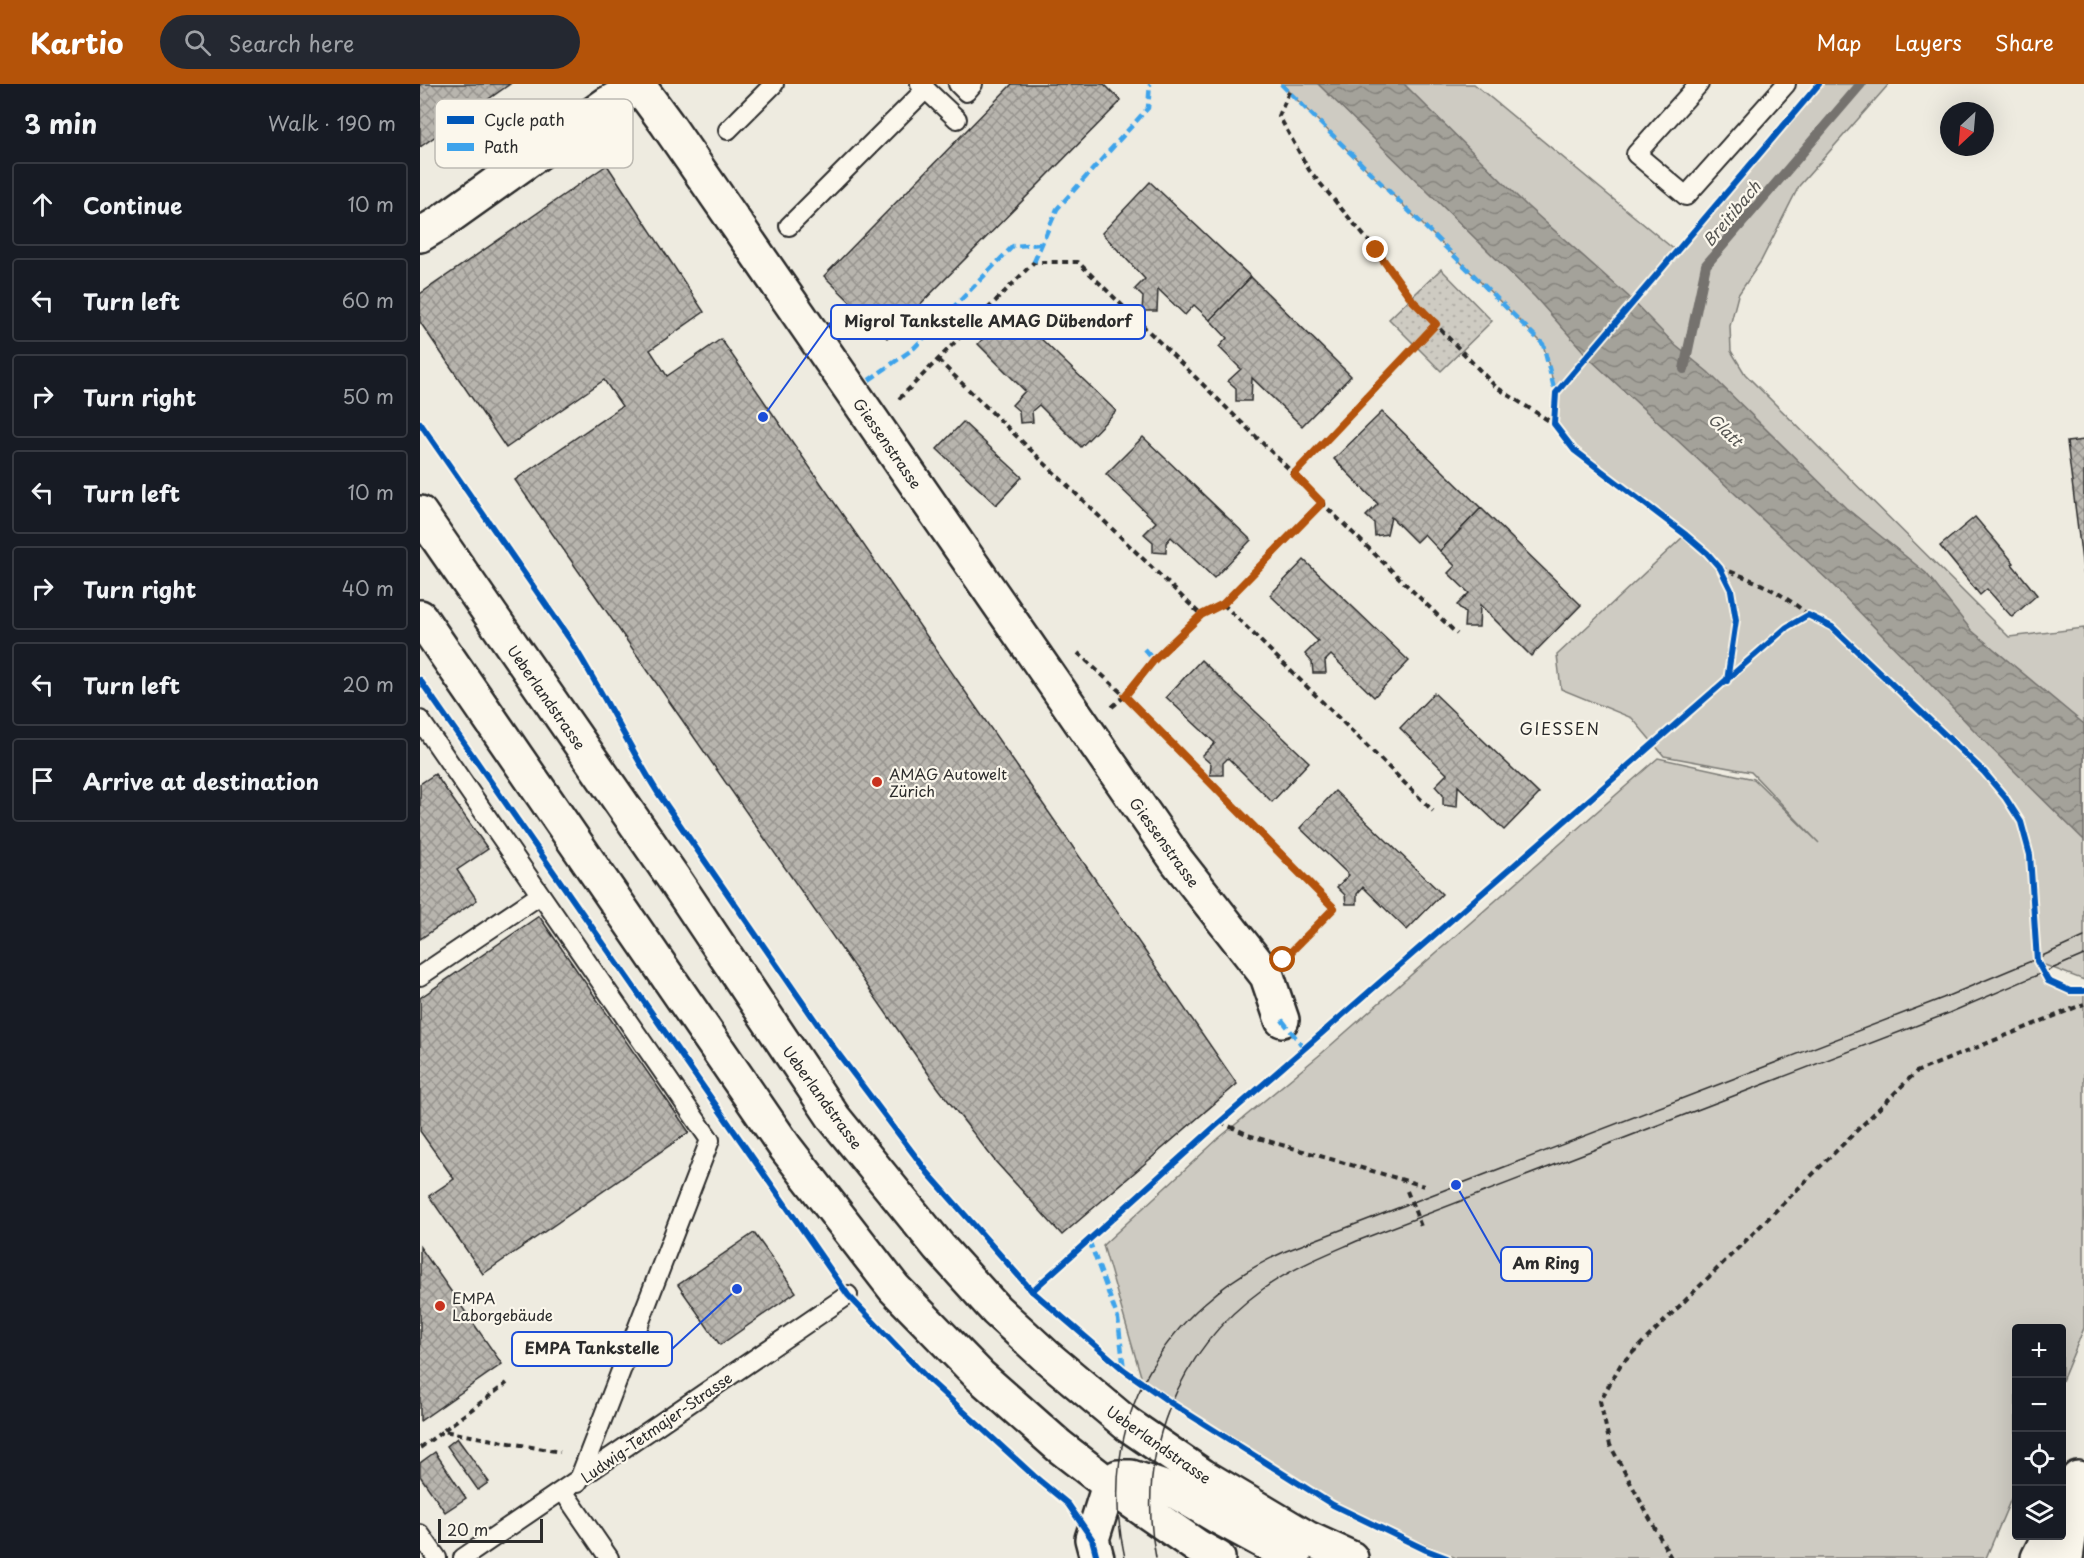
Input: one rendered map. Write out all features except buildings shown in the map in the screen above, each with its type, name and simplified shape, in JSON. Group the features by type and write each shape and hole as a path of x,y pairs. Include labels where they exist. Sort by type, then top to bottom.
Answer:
{"main road":[{"name":"Giessenstrasse","path":"615,99 639,85 1177,861 1267,976 1282,1020"},
{"name":"Giessenstrasse","path":"420,235 517,168"},
{"name":"Ueberlandstrasse","path":"420,513 667,869 834,1118 939,1247 996,1310 1127,1424 1203,1476 1307,1538 1350,1558"},
{"path":"420,616 785,1147 894,1288 980,1376 1059,1446 1204,1554"},
{"path":"2066,1500 2081,1471"},
{"path":"2066,1558 2081,1471"},
{"name":"Ueberlandstrasse","path":"1109,1485 1118,1477 1131,1477 1176,1492 1294,1558"},
{"path":"1097,1558 1092,1539 1109,1485"},
{"path":"2038,1558 2047,1540"}],"lane":[{"path":"728,130 774,84"},
{"path":"958,84 966,92 973,84"},
{"path":"1699,84 1636,154 1686,196 1786,84"},
{"path":"789,226 923,87 957,119"},
{"path":"420,720 710,1140 587,1457 570,1486 609,1558"},
{"path":"420,976 540,895"},
{"name":"Ludwig-Tetmajer-Strasse","path":"463,1558 848,1295"},
{"path":"420,1534 437,1558"}],"path":[{"path":"1289,92 1279,116 1309,170 1376,250 1413,301 1496,387 1554,424"},
{"path":"896,401 1034,262 1078,262 1457,634"},
{"path":"1294,474 1436,324"},
{"path":"938,360 1201,615"},
{"path":"1108,710 1125,696 1154,660 1201,615 1223,604 1322,503"},
{"path":"1720,568 1750,578 1790,600 1808,615"},
{"path":"1223,604 1433,811"},
{"path":"1075,651 1125,696 1334,908 1291,952"},
{"path":"1671,1558 1610,1445 1600,1401 1622,1364 1916,1072 2084,1004"},
{"path":"1211,1130 1220,1122 1251,1136 1424,1186"},
{"path":"1407,1191 1422,1229"},
{"path":"420,1448 507,1383"},
{"path":"443,1431 587,1457"}],"shaded area":[{"path":"1281,84 1474,84 1676,251 1824,84 1889,84 1799,186 1761,261 1738,295 1730,326 1731,351 1745,374 2009,637 2084,628 2084,980 2037,962 2056,984 2075,991 2084,991 2084,1328 2066,1371 2066,1324 2012,1324 2012,1496 1986,1558 1456,1558 1333,1505 1143,1383 1103,1245 1219,1138 1322,1053 1658,758 1754,779 1819,843 1751,772 1664,756 1632,718 1561,689 1557,655 1686,534 1574,450 1554,424 1556,393 1543,344"},
{"path":"1441,269 1492,321 1441,371 1389,319"}],"water":[{"name":"Glatt","path":"1318,84 1404,84 1527,206 1628,296 1676,346 1708,372 1846,508 1926,573 1971,630 2084,724 2084,840 1831,583 1592,361 1535,297"}],"waterway":[{"name":"Breitibach","path":"1684,369 1706,265 1861,84"}],"tram line":[{"path":"1125,1558 1118,1508 1120,1460 1130,1416 1148,1374 1173,1336 1205,1303 1242,1274 1286,1251 1943,998 2084,937"},
{"path":"1156,1558 1151,1519 1152,1481 1158,1443 1170,1407 1186,1373 1207,1342 1233,1314 1274,1281 1309,1262 1357,1241 1949,1013 2084,955"}],"marked path":[{"path":"1034,262 1057,209 1148,108 1150,84"},
{"path":"1281,84 1543,344 1556,396"},
{"path":"869,380 913,349 1013,246 1042,244"},
{"path":"1144,649 1154,660"},
{"path":"1282,1020 1304,1048"},
{"path":"1089,1240 1118,1319 1124,1370"}],"cycle path":[{"path":"1727,681 1736,620 1731,590 1720,568 1686,535 1574,450 1554,424 1556,393 1819,84"},
{"path":"420,423 569,638 658,793 834,1048 928,1173 1032,1291 1124,1370 1171,1403 1333,1505 1447,1558"},
{"path":"1032,1291 1220,1122 1787,627 1808,615 1832,627 1984,772 2005,797 2021,822 2030,855 2037,961 2048,981 2070,991 2084,991"},
{"path":"420,680 848,1295 928,1379 1068,1504 1092,1539 1097,1558"}],"place":[{"name":"Migrol Tankstelle AMAG Dübendorf","path":"763,417"},
{"name":"AMAG Autowelt Zürich","path":"877,782"},
{"name":"Am Ring","path":"1456,1185"},
{"name":"EMPA Tankstelle","path":"737,1289"},
{"name":"EMPA Laborgebäude","path":"440,1306"}],"district":[{"name":"GIESSEN","path":"1560,728"}],"route":[{"path":"1283,960 1334,908 1125,696 1154,660 1201,615 1223,604 1322,503 1294,474 1436,324 1413,301 1376,250"}]}
